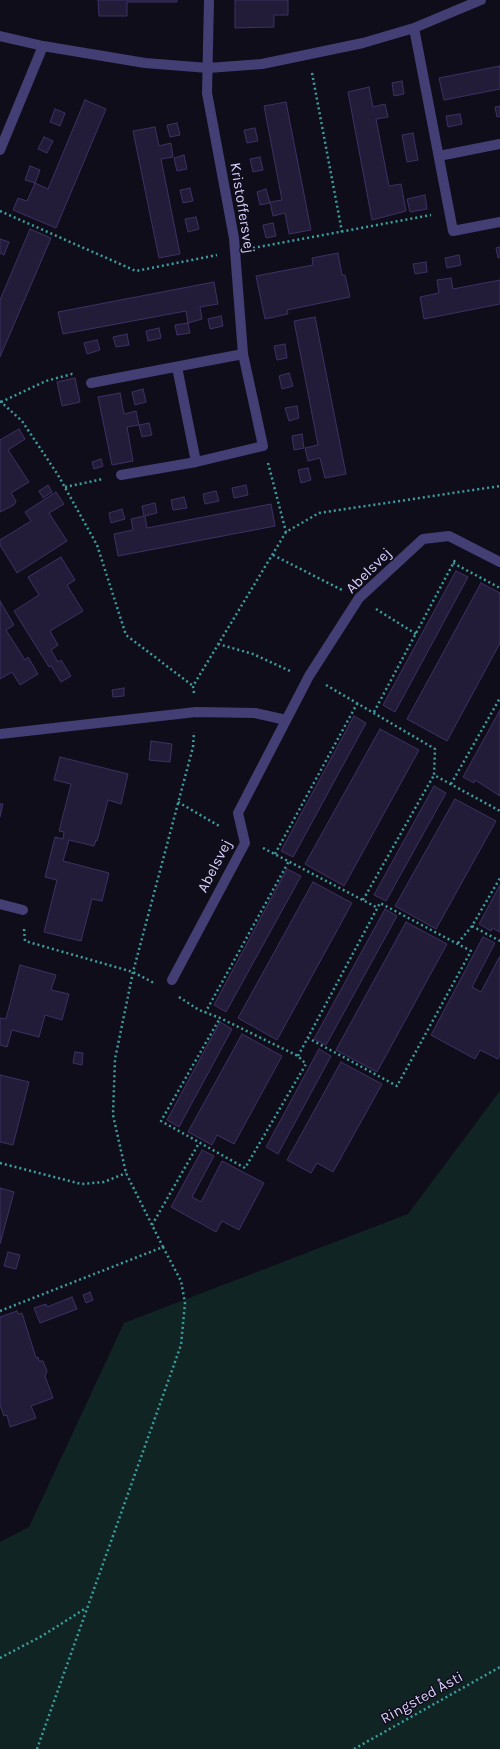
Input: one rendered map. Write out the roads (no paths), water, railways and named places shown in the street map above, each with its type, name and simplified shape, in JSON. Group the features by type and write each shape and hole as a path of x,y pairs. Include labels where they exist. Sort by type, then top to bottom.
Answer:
{"street":[{"name":"Kristoffersvej","path":"196,462 263,446 243,354 234,238 207,93 209,0"},
{"path":"0,36 43,46 145,64 208,68 262,64 309,56 363,43 414,28 481,0"},
{"path":"414,28 453,231 500,222"},
{"path":"0,150 43,46"},
{"path":"439,156 500,146"},
{"path":"91,383 243,354"},
{"path":"121,475 196,462 177,367"},
{"name":"Abelsvej","path":"172,980 245,843 238,813 309,676 359,598 423,539 449,536 500,562"},
{"path":"0,734 196,712 254,713 286,720"},
{"path":"0,904 23,910"}]}
